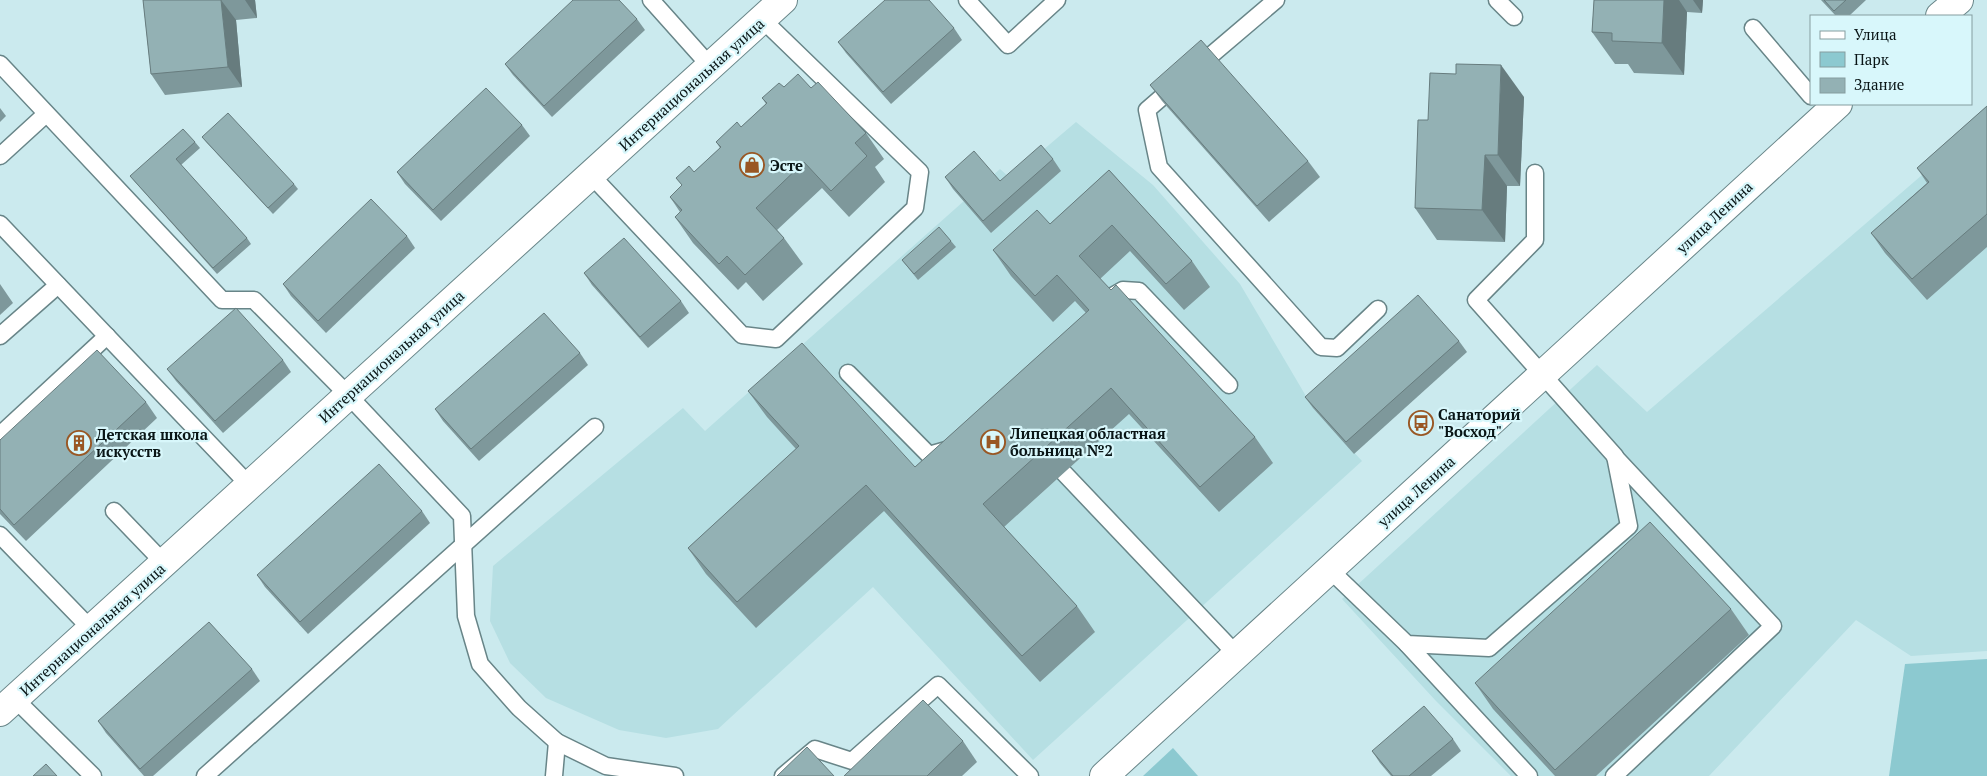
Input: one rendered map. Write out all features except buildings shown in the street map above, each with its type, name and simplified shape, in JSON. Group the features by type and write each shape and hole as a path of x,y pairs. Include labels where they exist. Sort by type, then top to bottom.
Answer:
{"street":[{"name":"Интернациональная улица","path":"8,706 783,0"},
{"path":"1941,15 1959,0"},
{"name":"улица Ленина","path":"1104,776 1543,374 1823,105"}],"lane":[{"path":"651,0 710,66"},
{"path":"967,0 1008,45 1057,0"},
{"path":"1276,0 1147,110 1159,167 1321,347 1337,348 1378,309"},
{"path":"1497,0 1514,17"},
{"path":"591,175 742,335 776,339 915,208 920,172 762,19"},
{"path":"1753,28 1810,91"},
{"path":"0,64 222,300 254,300 348,395 462,516 466,616 480,664 519,708 556,742 606,766 675,776"},
{"path":"0,156 46,114"},
{"path":"1535,173 1535,240 1476,300 1614,456 1773,626 1614,776"},
{"path":"0,224 249,485"},
{"path":"0,336 58,285"},
{"path":"1111,297 1123,290 1139,291 1229,385"},
{"path":"0,435 107,336"},
{"path":"848,373 929,455 949,450 962,438"},
{"path":"205,776 595,427"},
{"path":"1407,644 1489,648 1629,526 1614,456"},
{"path":"1064,473 1236,654"},
{"path":"114,511 164,563"},
{"path":"0,536 91,629"},
{"path":"1329,569 1407,644 1529,776"},
{"path":"783,776 814,749 852,761 938,685 1030,776"},
{"path":"8,706 93,776"},
{"path":"554,776 556,742"}],"shaded area":[{"path":"1987,119 1987,651 1911,656 1856,620 1709,776 1511,776 1436,701 1342,599 1597,365 1647,412"},
{"name":"Липецкая областная больница №2","path":"1076,122 1153,185 1240,284 1313,408 1362,461 1033,760 873,587 718,729 666,738 619,730 546,698 510,663 490,621 493,566 683,408 705,431 1000,169 1010,178"}],"green space":[{"path":"1987,659 1987,776 1889,776 1905,664"},
{"path":"1173,748 1198,776 1143,776"}],"place":[{"name":"Эсте","path":"752,165"},
{"name":"Санаторий \"Восход\"","path":"1421,423"},
{"name":"Липецкая областная больница №2","path":"993,442"},
{"name":"Детская школа искусств","path":"79,443"}]}
